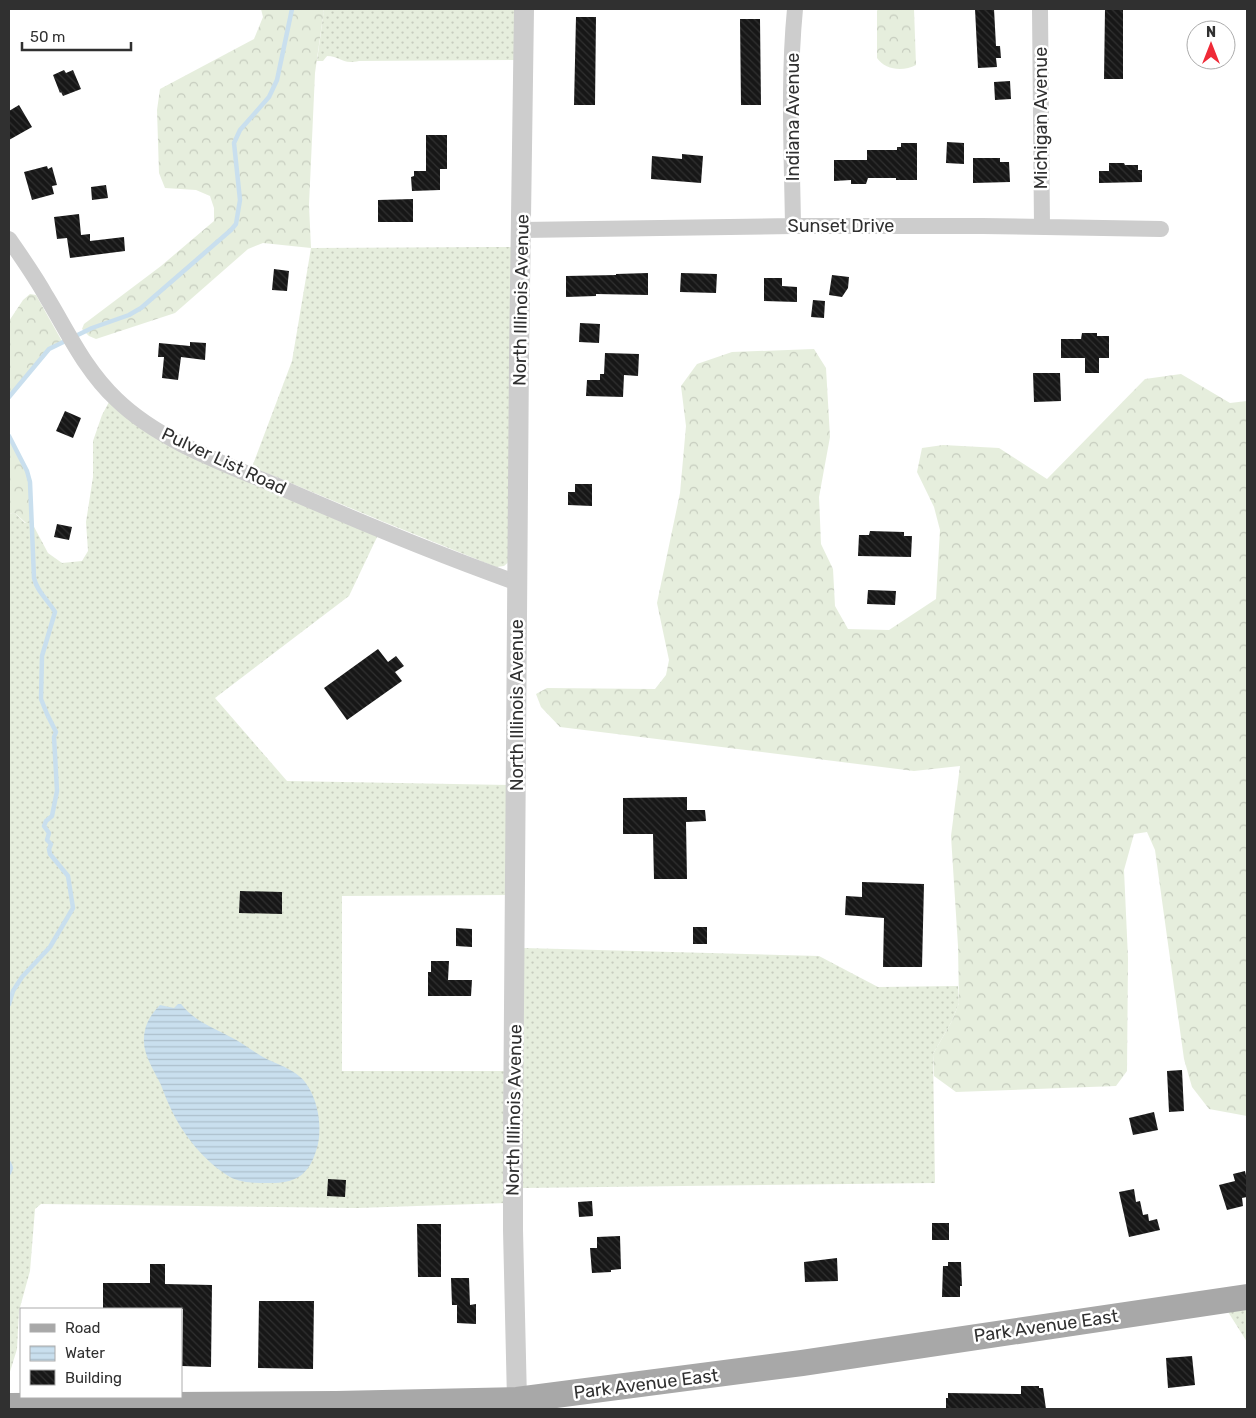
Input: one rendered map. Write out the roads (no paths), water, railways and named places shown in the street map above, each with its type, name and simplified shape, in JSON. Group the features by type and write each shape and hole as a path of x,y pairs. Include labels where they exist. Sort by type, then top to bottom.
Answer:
{"main road":[{"name":"Park Avenue East","path":"9,1406 318,1404 518,1400 802,1363 1247,1297"}],"street":[{"name":"North Illinois Avenue","path":"518,1400 514,1258 514,1137 524,9"},
{"name":"Indiana Avenue","path":"793,226 791,117 792,62 796,9"},
{"name":"Michigan Avenue","path":"1040,9 1042,227"},
{"name":"Sunset Drive","path":"522,230 793,226 1161,229"},
{"name":"Pulver List Road","path":"9,239 31,271 76,348 95,376 117,400 142,421 179,442 314,502 518,584"}],"water":[{"path":"181,1004 193,1016 207,1025 263,1057 287,1068 298,1075 307,1085 317,1108 319,1135 313,1159 302,1175 290,1181 275,1183 241,1181 230,1177 212,1164 188,1138 176,1119 147,1057 144,1045 144,1034 147,1024 157,1008 160,1005 174,1008"}],"waterway":[{"path":"9,397 49,349 92,328 129,315 141,308 236,224 240,200 234,143 240,130 269,97 277,80 292,9"},
{"path":"9,436 27,471 30,482 35,583 55,612 42,656 41,699 56,732 54,737 57,791 52,816 46,821 44,826 49,833 47,840 51,844 50,854 68,876 73,908 50,947 22,977 13,991 9,1004"},
{"path":"9,1163 11,1168 9,1173"}]}
